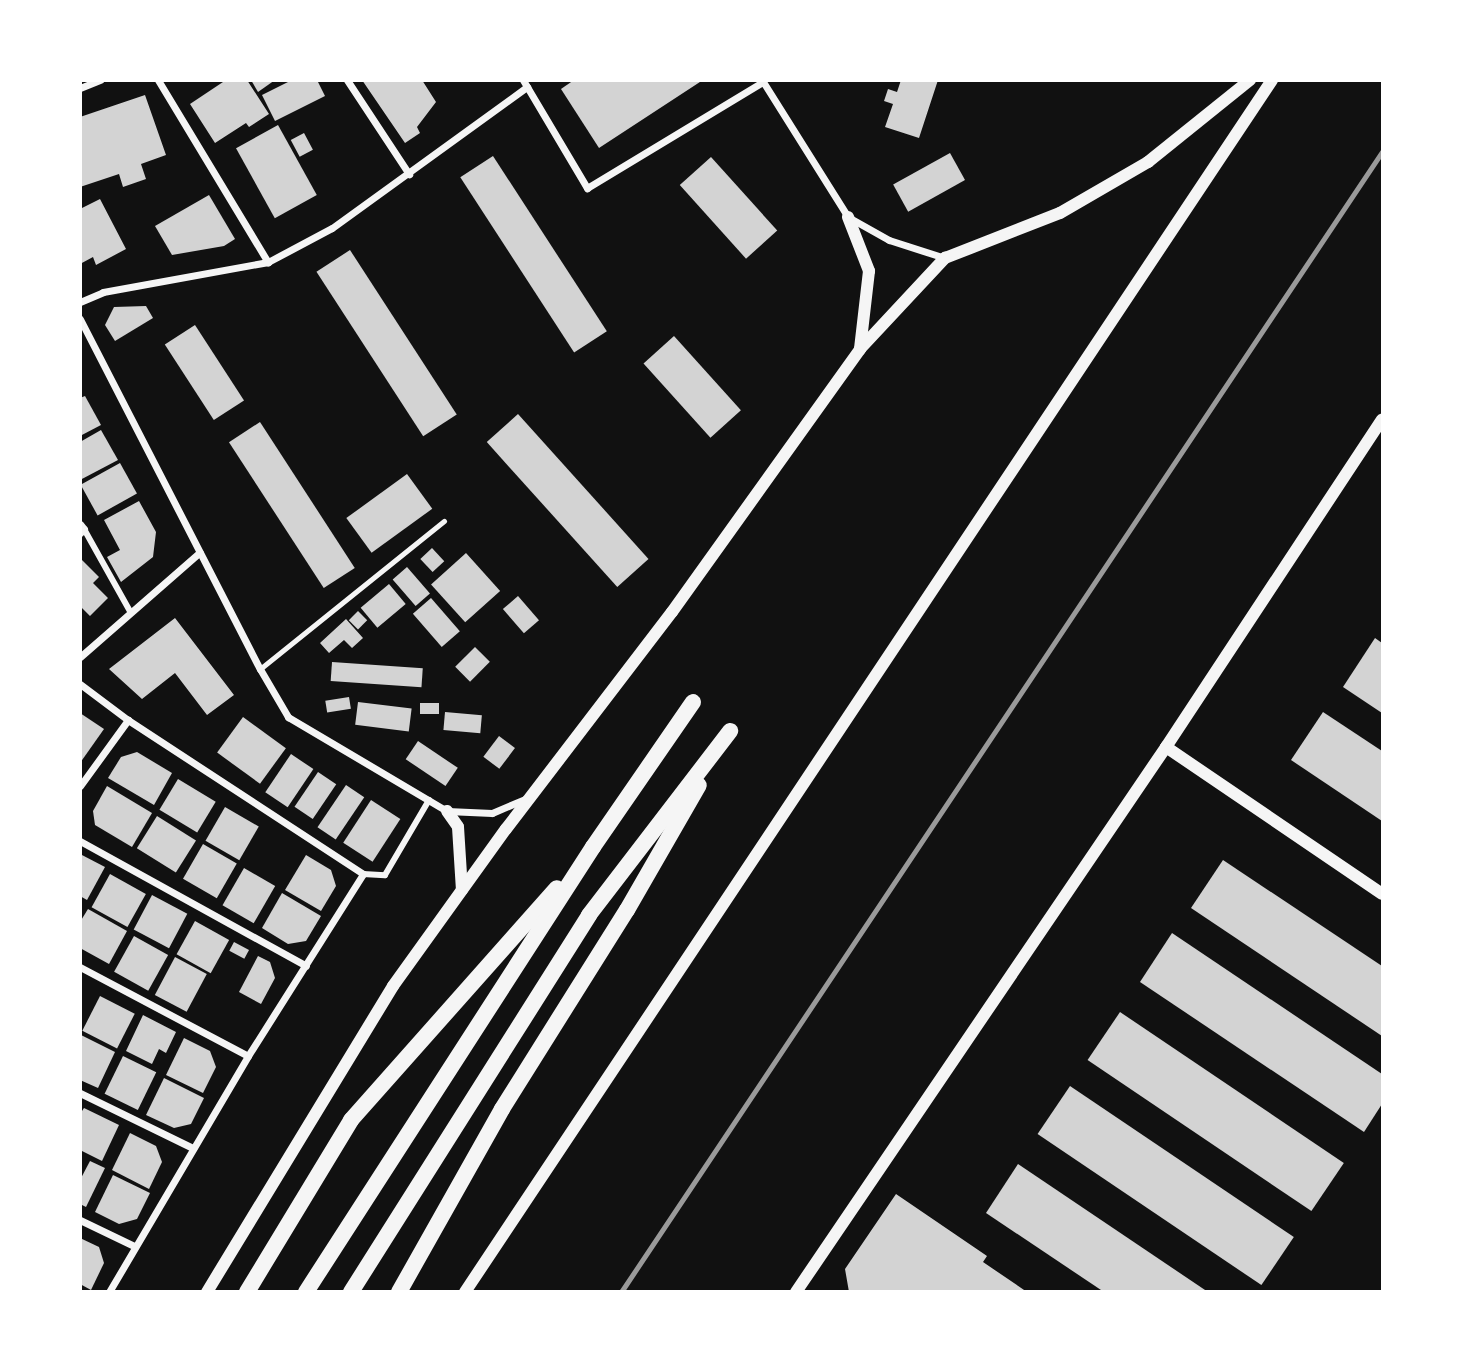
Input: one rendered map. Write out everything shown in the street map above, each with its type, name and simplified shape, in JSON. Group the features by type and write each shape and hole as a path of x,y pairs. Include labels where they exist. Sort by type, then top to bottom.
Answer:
{"highway":[{"path":"306,1292 593,847 693,702"},
{"path":"351,1292 589,915 730,731 627,911 502,1109 398,1292"},
{"path":"247,1292 351,1120 593,847"}],"street":[{"path":"80,88 100,80"},
{"path":"158,80 268,262"},
{"path":"347,80 409,174"},
{"path":"207,1292 393,986 530,797 672,612 860,349 944,258 1060,213 1148,162 1250,80"},
{"path":"465,1292 1272,80"},
{"path":"80,302 103,292 268,262 332,229 409,174 525,84 587,188 762,81 848,216 869,271 860,349"},
{"path":"848,216 889,240 944,258"},
{"path":"80,319 260,669 288,717 447,811 458,827 462,890"},
{"path":"796,1292 1166,747 1382,420"},
{"path":"82,529 131,613"},
{"path":"80,657 200,552"},
{"path":"80,684 128,720 363,874 385,875 429,800"},
{"path":"80,786 128,720"},
{"path":"1166,747 1382,894"},
{"path":"447,811 492,813 530,797"},
{"path":"80,841 306,966"},
{"path":"109,1292 248,1056 363,874"},
{"path":"80,967 248,1056"},
{"path":"80,1093 194,1148"},
{"path":"80,1220 134,1247"}],"lane":[{"path":"260,669 444,521"}],"building":[{"path":"226,80 247,80 269,114 249,127 246,123 215,143 190,104"},
{"path":"251,80 275,80 258,92"},
{"path":"292,80 317,80 325,96 275,121 262,95"},
{"path":"362,80 422,80 436,102 417,127 420,133 405,143"},
{"path":"574,80 703,80 599,148 561,89"},
{"path":"901,80 938,80 919,138 885,127 893,104 884,101 888,89 897,92"},
{"path":"145,95 166,155 141,164 146,179 123,187 119,174 80,187 80,117"},
{"path":"278,125 317,195 275,218 236,148"},
{"path":"304,133 313,150 300,157 291,140"},
{"path":"950,153 965,180 908,212 893,185"},
{"path":"493,156 607,331 574,353 460,177"},
{"path":"711,157 777,231 746,259 680,185"},
{"path":"209,195 235,239 224,246 172,255 155,226"},
{"path":"100,199 126,249 96,265 93,257 80,264 80,209"},
{"path":"350,250 457,414 423,436 316,272"},
{"path":"146,306 153,318 115,341 105,325 114,307"},
{"path":"195,325 244,400 214,420 165,345"},
{"path":"674,336 741,410 710,438 644,363"},
{"path":"85,396 101,425 80,436 80,398"},
{"path":"518,414 648,559 617,587 487,442"},
{"path":"260,422 355,568 324,588 229,442"},
{"path":"101,430 118,460 80,480 80,442"},
{"path":"120,463 137,494 98,515 81,485"},
{"path":"407,474 432,509 372,553 346,518"},
{"path":"139,501 156,532 153,557 121,582 107,557 120,550 104,520"},
{"path":"432,548 444,561 433,572 420,559"},
{"path":"466,553 500,591 465,622 431,584"},
{"path":"80,558 99,577 93,583 108,598 90,616 80,606"},
{"path":"407,567 430,593 416,606 393,579"},
{"path":"389,584 406,604 377,628 361,608"},
{"path":"518,596 539,620 524,633 503,609"},
{"path":"431,598 460,631 442,647 413,614"},
{"path":"358,611 367,620 358,629 349,620"},
{"path":"175,618 234,695 207,715 175,673 142,699 109,669"},
{"path":"346,619 363,638 352,648 344,640 329,653 320,643"},
{"path":"1375,638 1382,643 1382,713 1343,687"},
{"path":"475,647 490,662 470,682 455,667"},
{"path":"332,662 423,668 421,687 331,681"},
{"path":"349,697 351,709 327,713 325,701"},
{"path":"358,702 412,709 409,731 355,725"},
{"path":"420,703 439,703 439,714 420,714"},
{"path":"445,712 482,715 480,733 443,730"},
{"path":"1323,712 1382,751 1382,821 1291,760"},
{"path":"80,713 104,729 80,763"},
{"path":"243,717 286,748 260,784 217,753"},
{"path":"499,736 515,748 499,769 483,757"},
{"path":"418,741 458,768 445,786 406,759"},
{"path":"137,752 172,773 154,805 108,778 121,757"},
{"path":"291,754 313,769 288,807 265,792"},
{"path":"318,772 336,784 313,819 295,807"},
{"path":"178,779 216,802 197,833 159,810"},
{"path":"346,785 364,797 336,840 317,827"},
{"path":"107,786 152,813 132,847 95,825 93,811"},
{"path":"371,800 400,819 373,862 343,843"},
{"path":"225,807 259,826 239,860 206,841"},
{"path":"157,816 196,840 176,873 137,848"},
{"path":"203,844 237,864 217,898 183,879"},
{"path":"80,854 105,867 87,900 80,896"},
{"path":"306,855 331,870 336,886 321,911 285,890"},
{"path":"1223,860 1382,966 1382,1036 1191,908"},
{"path":"244,868 275,886 254,923 223,905"},
{"path":"110,874 146,894 127,927 92,907"},
{"path":"282,893 321,916 306,941 288,944 262,928"},
{"path":"152,895 187,914 169,948 134,929"},
{"path":"88,909 127,931 109,964 80,948 80,922"},
{"path":"195,921 229,940 211,973 177,954"},
{"path":"1172,933 1382,1074 1382,1104 1364,1132 1140,982"},
{"path":"134,936 168,955 148,991 114,972"},
{"path":"234,942 249,950 244,959 229,951"},
{"path":"258,956 270,962 275,978 261,1004 239,992"},
{"path":"175,957 207,974 187,1012 155,995"},
{"path":"100,996 135,1014 117,1048 82,1031"},
{"path":"1120,1012 1344,1163 1311,1211 1088,1060"},
{"path":"143,1015 176,1032 166,1053 159,1049 152,1064 126,1051"},
{"path":"81,1035 115,1052 98,1088 80,1080"},
{"path":"184,1038 210,1051 216,1067 203,1093 166,1075"},
{"path":"123,1056 156,1072 138,1110 105,1094"},
{"path":"164,1078 204,1098 191,1124 174,1128 146,1115"},
{"path":"1070,1086 1294,1237 1261,1285 1038,1134"},
{"path":"84,1108 119,1125 102,1161 80,1150 80,1114"},
{"path":"130,1133 156,1146 162,1162 149,1189 112,1170"},
{"path":"90,1161 105,1168 86,1207 80,1204 80,1180"},
{"path":"1018,1164 1208,1292 1104,1292 986,1213"},
{"path":"113,1175 150,1193 137,1219 119,1224 95,1212"},
{"path":"896,1194 987,1256 983,1262 1027,1292 849,1292 845,1269"},
{"path":"80,1238 99,1247 104,1263 91,1290 80,1284"}],"railway":[{"path":"621,1292 1382,152"}]}
